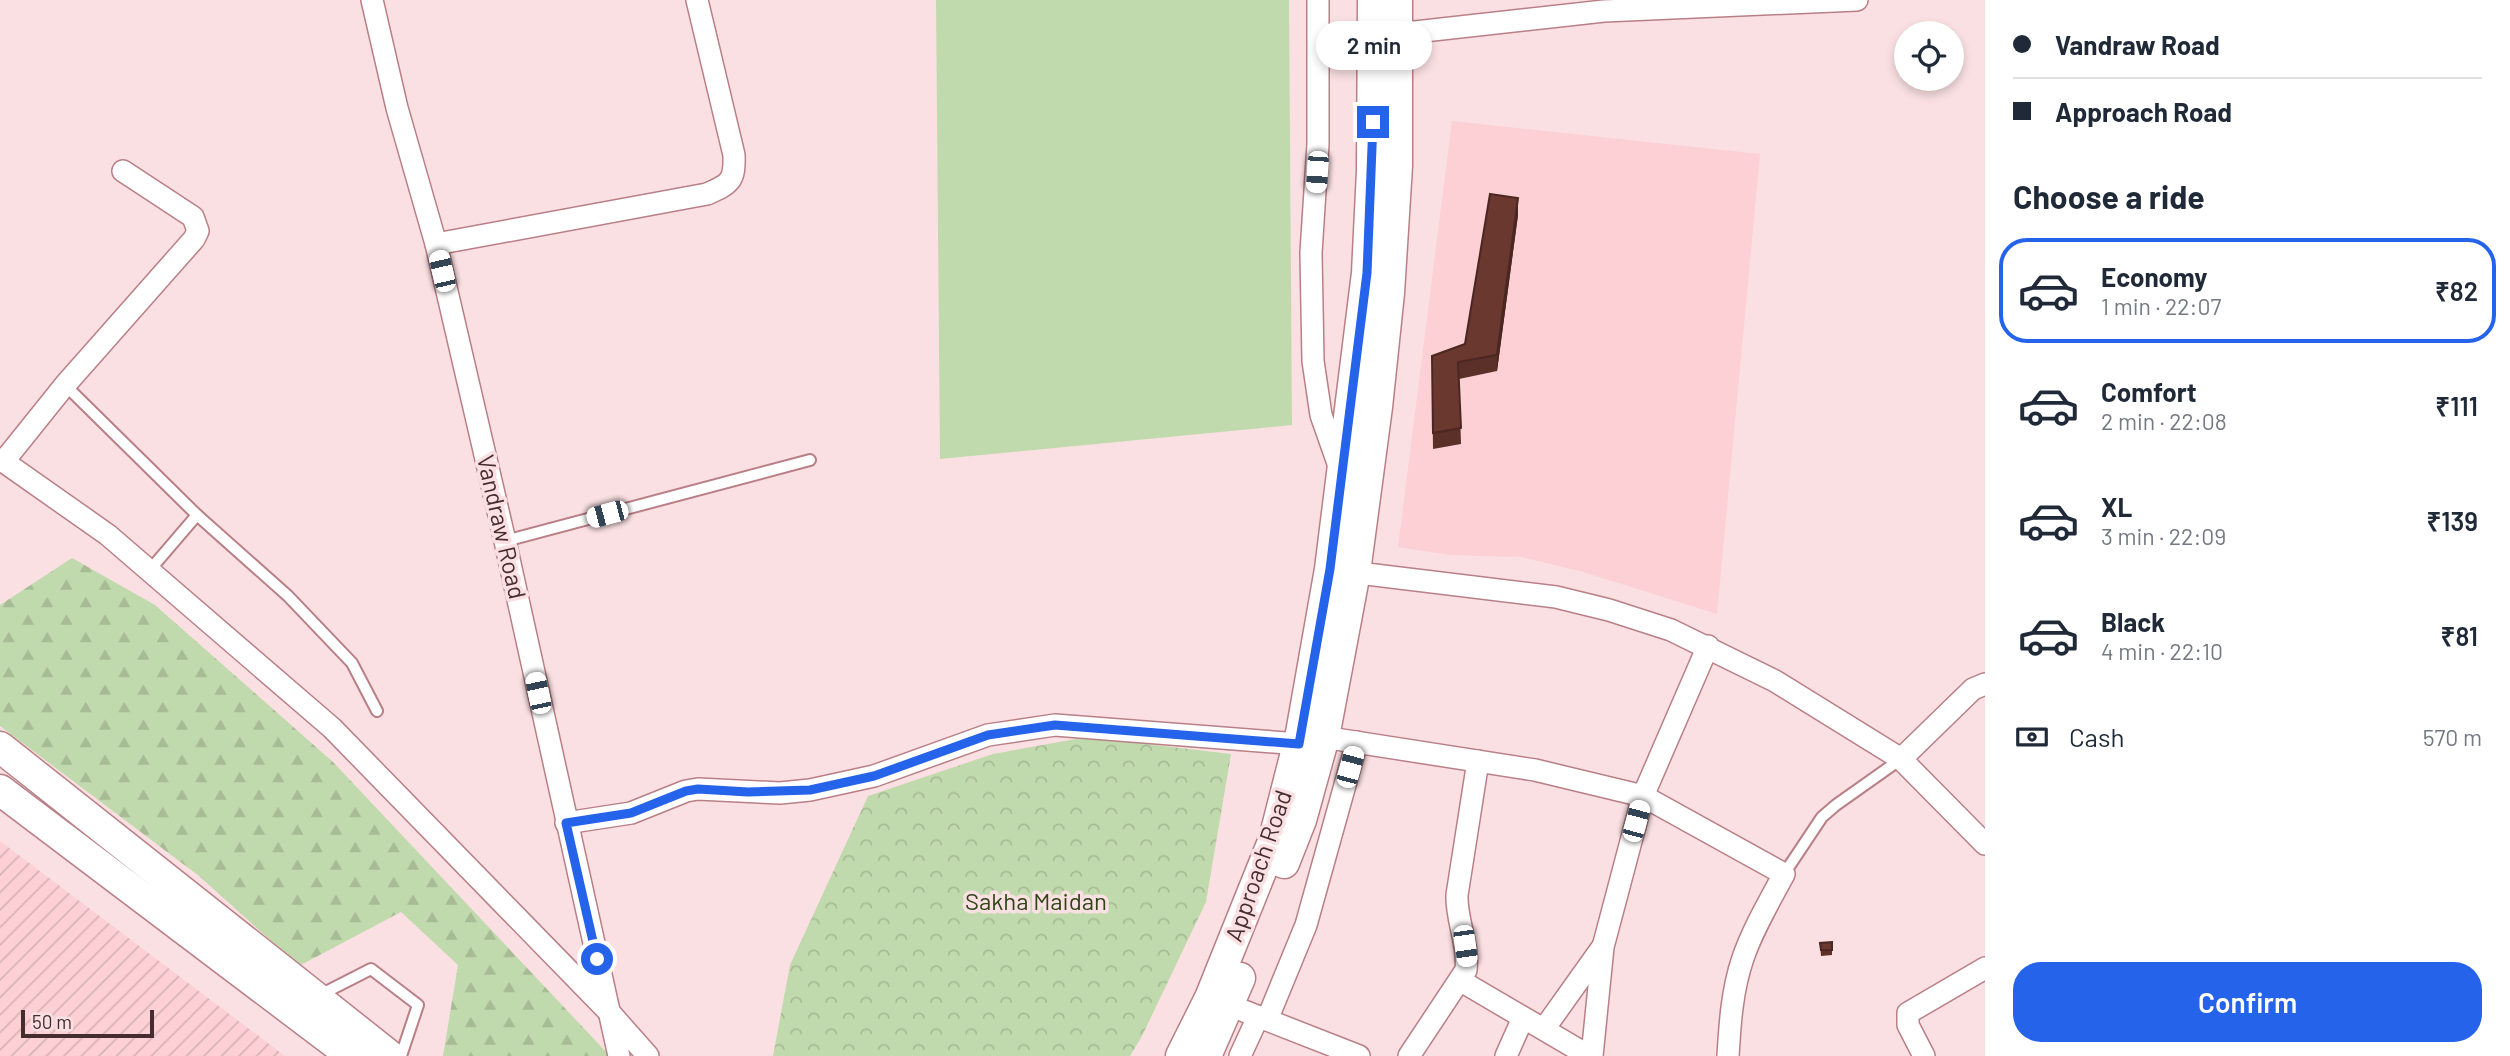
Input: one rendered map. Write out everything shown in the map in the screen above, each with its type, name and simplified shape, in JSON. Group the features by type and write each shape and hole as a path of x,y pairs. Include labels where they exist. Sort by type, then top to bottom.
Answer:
{"street":[{"name":"Vandraw Road","path":"372,0 397,108 436,244 620,1056"},
{"path":"436,244 707,194 724,187 732,178 734,155 696,0"},
{"path":"1318,0 1318,144 1311,253 1313,361 1321,415 1342,474"},
{"name":"Approach Road","path":"1342,571 1342,474 1367,273 1372,171 1373,0"},
{"name":"Approach Road","path":"1206,1056 1220,1002 1308,738 1377,407 1389,293 1397,166 1397,0"},
{"path":"1397,34 1603,5 1857,0"},
{"path":"123,171 193,217 198,231 194,239 2,460 108,535 332,728 610,1013 648,1056"},
{"path":"1342,571 1556,597 1609,610 1671,630 1775,681 1901,759 1985,844"},
{"path":"1461,981 1590,1056 1603,947 1643,796 1708,646"},
{"path":"1901,759 1973,689 1985,684"},
{"path":"566,823 631,813 686,791 698,789 748,792 810,790 874,776 988,735 1055,725 1357,742 1535,770 1643,796 1784,874 1743,958 1731,1010 1728,1056"},
{"path":"1240,1056 1262,1019 1306,925 1357,742"},
{"path":"0,747 305,1004 352,1056"},
{"path":"1409,1056 1461,981 1467,960 1457,895 1478,761"},
{"path":"0,790 305,1004 390,1056"},
{"path":"1544,1030 1603,947"},
{"path":"1923,1056 1908,1025 1908,1013 1985,968"},
{"path":"1220,1002 1359,1056"},
{"name":"Approach Road","path":"1181,1056 1220,1002"},
{"path":"1506,1056 1523,1018"}],"lane":[{"path":"65,385 197,515 288,596 352,663 377,711"},
{"path":"505,541 810,460"},
{"path":"149,570 197,515"},
{"path":"1784,874 1822,817 1901,759"},
{"path":"305,1004 371,969 418,1005 401,1056"}],"shaded area":[{"path":"1452,121 1760,154 1717,614 1583,572 1521,557 1450,555 1398,547"},
{"path":"0,841 285,1056 0,1056"}],"green space":[{"path":"936,0 1289,0 1292,425 940,459"},
{"path":"72,558 155,605 333,762 610,1056 443,1056 458,965 401,912 299,966 199,876 0,726 0,605"},
{"name":"Sakha Maidan","path":"1087,737 1231,754 1206,902 1130,1056 773,1056 790,965 868,796 993,754"}],"building":[{"path":"1490,194 1518,198 1497,355 1458,362 1461,428 1433,433 1432,356 1465,344"},
{"path":"1832,942 1832,950 1821,950 1820,943"}],"route":[{"path":"597,959 566,823 631,813 672,796 698,789 780,793 810,790 874,776 988,735 1055,725 1299,744 1330,569 1367,273 1373,122"}]}
